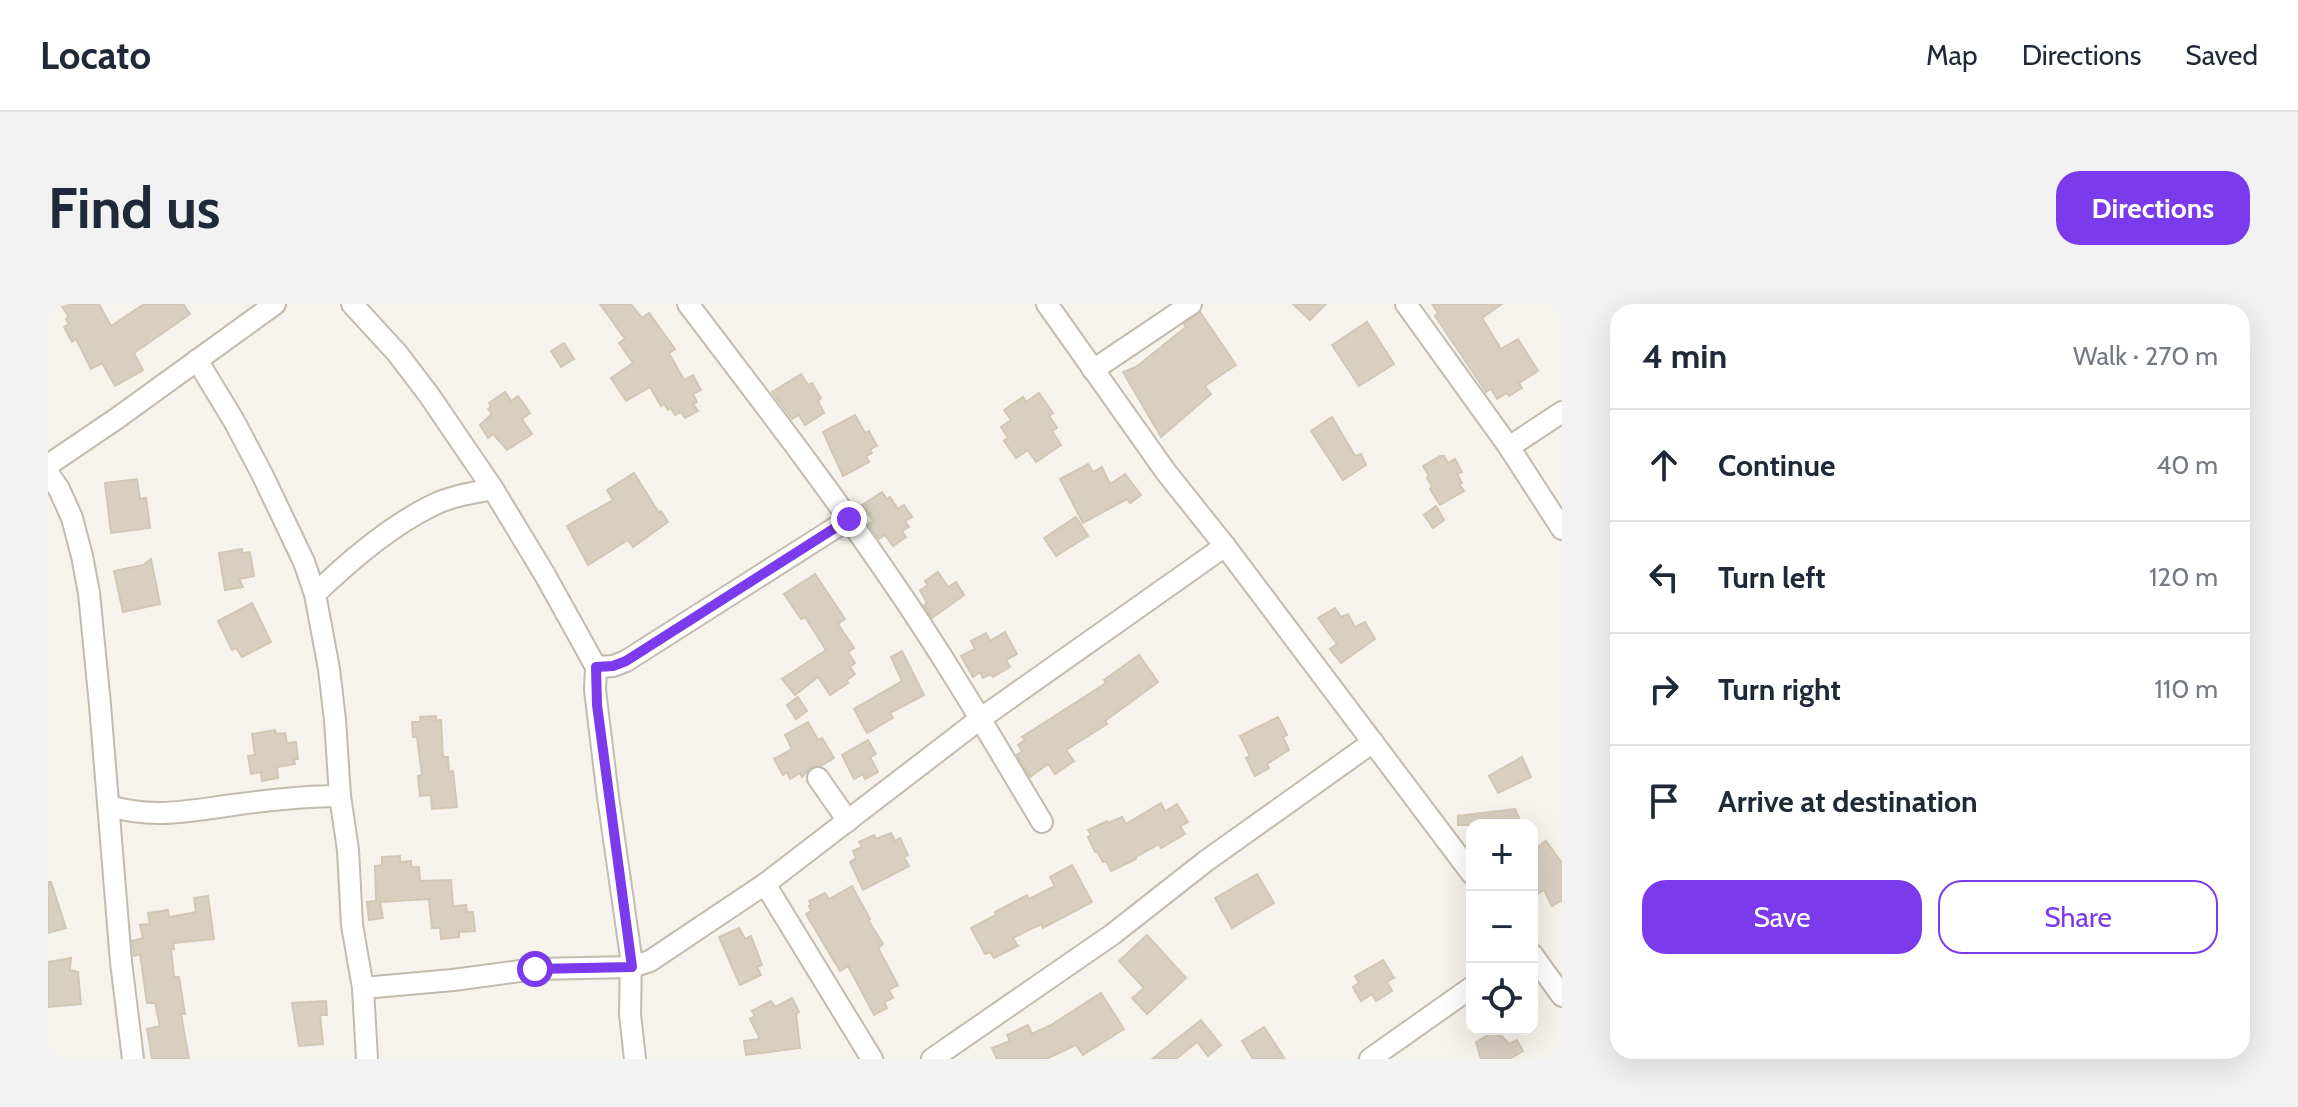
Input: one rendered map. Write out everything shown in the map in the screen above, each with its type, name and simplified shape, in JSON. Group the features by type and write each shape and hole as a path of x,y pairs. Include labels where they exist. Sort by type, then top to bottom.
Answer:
{"street":[{"path":"48,465 275,304"},
{"path":"352,304 397,353 493,489 596,667 597,705 632,967 630,1014 635,1059"},
{"path":"688,304 849,519 959,682 1042,822"},
{"path":"1047,304 1166,472 1466,866"},
{"path":"1093,370 1191,304"},
{"path":"1406,304 1509,447 1562,529"},
{"path":"197,360 262,474 304,562 315,594 329,669 348,850 352,925 363,988 367,1059"},
{"path":"1509,447 1562,412"},
{"path":"48,473 72,518 89,593 121,962 133,1059"},
{"path":"315,594 344,566 432,506 458,496 493,489"},
{"path":"596,667 626,661 849,519"},
{"path":"363,988 535,969 632,967 663,954 765,884 980,719 1225,546"},
{"path":"304,562 323,567 344,566"},
{"path":"932,1059 1113,934 1206,861 1373,742"},
{"path":"818,778 848,821"},
{"path":"109,806 143,814 159,814 297,797 340,796"},
{"path":"765,884 872,1059"},
{"path":"1538,962 1562,996"},
{"path":"1370,1059 1466,991"}],"building":[{"path":"60,304 99,304 111,326 144,304 183,304 190,314 134,353 143,370 115,386 102,363 91,369 76,339 72,342 64,327 69,324 66,319 69,317"},
{"path":"600,304 631,304 642,318 649,313 675,349 669,353 684,380 693,375 701,390 693,394 697,402 693,404 698,411 685,418 681,412 675,415 671,408 668,410 664,404 661,406 650,387 626,401 611,378 633,363 619,343 625,339"},
{"path":"1293,304 1326,304 1310,320"},
{"path":"1432,304 1502,304 1482,318 1501,349 1518,339 1538,371 1519,383 1522,388 1497,399 1491,389 1486,392 1435,316 1438,313"},
{"path":"1200,312 1236,365 1205,386 1211,394 1161,437 1123,372 1136,367"},
{"path":"1367,322 1394,364 1359,386 1332,345"},
{"path":"564,343 574,359 561,367 551,351"},
{"path":"801,374 808,385 812,383 821,398 818,401 824,413 805,425 799,415 792,419 772,392"},
{"path":"505,392 511,401 518,396 530,413 522,419 532,434 507,450 493,434 488,438 480,425 492,414 488,409 491,407 489,403"},
{"path":"1039,393 1053,413 1049,416 1057,428 1052,431 1061,445 1036,462 1028,450 1016,458 1004,441 1008,438 1001,427 1011,420 1004,410 1023,397 1026,402"},
{"path":"855,415 877,446 870,449 872,453 866,456 869,462 843,476 823,432"},
{"path":"1332,417 1355,456 1361,454 1366,465 1343,480 1311,431"},
{"path":"1444,456 1448,463 1455,459 1462,472 1457,474 1464,491 1440,505 1430,489 1429,476 1423,466"},
{"path":"1088,464 1093,472 1102,467 1110,484 1125,474 1141,495 1130,503 1127,499 1083,523 1060,479"},
{"path":"634,473 668,522 633,547 628,540 588,565 567,526 613,500 607,490"},
{"path":"137,479 140,499 146,498 150,528 111,533 105,483"},
{"path":"882,492 898,509 904,505 912,517 905,521 909,527 902,531 906,537 893,546 885,535 879,539 868,524 873,521 862,505"},
{"path":"1436,506 1444,520 1433,528 1424,515"},
{"path":"1076,517 1088,536 1056,556 1044,538"},
{"path":"242,549 242,553 250,552 254,576 239,579 243,587 225,590 219,553"},
{"path":"151,559 160,604 123,612 114,571 143,565"},
{"path":"938,572 948,587 956,582 964,595 932,618 920,590 928,585 925,581"},
{"path":"815,574 845,619 838,624 854,648 848,652 855,663 850,667 855,674 830,695 818,677 795,695 782,679 826,650 805,617 801,619 784,594"},
{"path":"252,603 271,642 242,657 236,648 232,650 218,621"},
{"path":"1335,608 1341,617 1348,614 1355,627 1365,622 1375,639 1341,663 1330,649 1337,644 1318,618"},
{"path":"1005,632 1017,654 1006,660 1010,667 993,677 991,674 983,678 980,672 973,677 961,656 975,649 971,641 986,633 990,641"},
{"path":"902,651 924,695 890,713 893,718 867,733 854,709 902,681 891,657"},
{"path":"1139,655 1158,682 1105,721 1107,724 1066,750 1074,761 1055,774 1048,764 1030,777 1017,755 1022,751 1018,745 1025,740 1022,737 1106,683 1104,680"},
{"path":"798,697 807,711 796,719 787,705"},
{"path":"436,716 436,720 441,720 443,757 448,757 449,772 453,771 457,807 432,809 431,795 420,796 418,776 422,775 412,722 420,722 420,717"},
{"path":"1278,717 1287,735 1283,737 1289,750 1255,776 1240,736"},
{"path":"808,722 818,740 822,738 834,758 821,766 811,767 802,777 800,773 790,779 787,772 783,775 774,759 792,749 785,735"},
{"path":"275,730 276,734 285,733 287,743 296,742 298,759 294,759 295,764 277,767 278,778 262,781 261,772 251,774 248,756 255,755 252,734"},
{"path":"868,740 876,754 870,757 878,772 865,779 863,774 854,779 842,755"},
{"path":"1522,757 1531,777 1498,793 1489,776"},
{"path":"1161,803 1165,811 1177,804 1188,822 1180,826 1185,834 1161,848 1159,844 1111,871 1106,861 1103,862 1095,852 1088,830 1122,817 1126,824"},
{"path":"1515,809 1519,819 1466,819 1466,825 1458,825 1458,816"},
{"path":"891,833 895,841 900,838 908,855 904,857 909,866 863,890 850,862 856,858 853,851 862,847 859,842 874,835 876,839"},
{"path":"1546,841 1562,863 1562,900 1552,906 1544,890 1538,894 1538,847"},
{"path":"400,856 400,862 411,861 411,867 419,867 420,881 451,880 453,906 466,905 467,912 473,912 475,931 459,932 459,937 441,939 440,928 432,928 429,899 380,902 383,918 369,920 367,902 376,901 375,866 382,865 382,857"},
{"path":"1072,865 1092,902 1043,928 1041,924 1013,938 1018,946 994,958 990,952 985,954 971,928 1027,895 1029,899 1055,886 1050,877"},
{"path":"1257,874 1274,903 1232,928 1215,898"},
{"path":"48,882 51,882 66,928 48,933"},
{"path":"852,886 883,944 878,948 898,985 889,990 893,998 884,1002 887,1008 874,1015 848,966 840,971 806,914 811,911 809,901 825,893 829,899"},
{"path":"208,896 214,939 173,943 174,949 171,949 174,977 179,977 185,1014 181,1014 189,1059 152,1059 147,1029 160,1026 155,1003 147,1003 140,954 134,956 132,941 143,938 140,925 150,924 148,913 168,910 169,917 196,912 194,898"},
{"path":"739,928 745,939 751,936 762,965 757,967 761,975 740,985 719,937"},
{"path":"1147,935 1186,978 1147,1014 1132,998 1144,988 1119,961"},
{"path":"71,958 70,970 78,972 81,1004 48,1007 48,962"},
{"path":"1383,960 1394,978 1387,982 1392,991 1376,1001 1372,994 1361,1001 1353,987 1359,983 1355,976"},
{"path":"1101,993 1124,1029 1083,1055 1076,1045 1046,1059 997,1059 992,1048 1010,1041 1007,1035 1028,1025 1032,1034"},
{"path":"792,998 799,1012 796,1014 800,1048 746,1055 744,1041 760,1039 750,1019 755,1016 752,1011 771,1001 775,1007"},
{"path":"326,1001 327,1015 320,1015 323,1044 299,1046 292,1003"},
{"path":"1201,1020 1221,1045 1208,1056 1197,1042 1176,1059 1152,1059"},
{"path":"1264,1027 1285,1059 1253,1059 1242,1041"},
{"path":"1488,1035 1501,1035 1509,1044 1517,1040 1523,1051 1509,1059 1481,1059 1476,1042"}],"route":[{"path":"535,969 632,967 608,797 597,705 596,667 626,661 849,519"}]}
